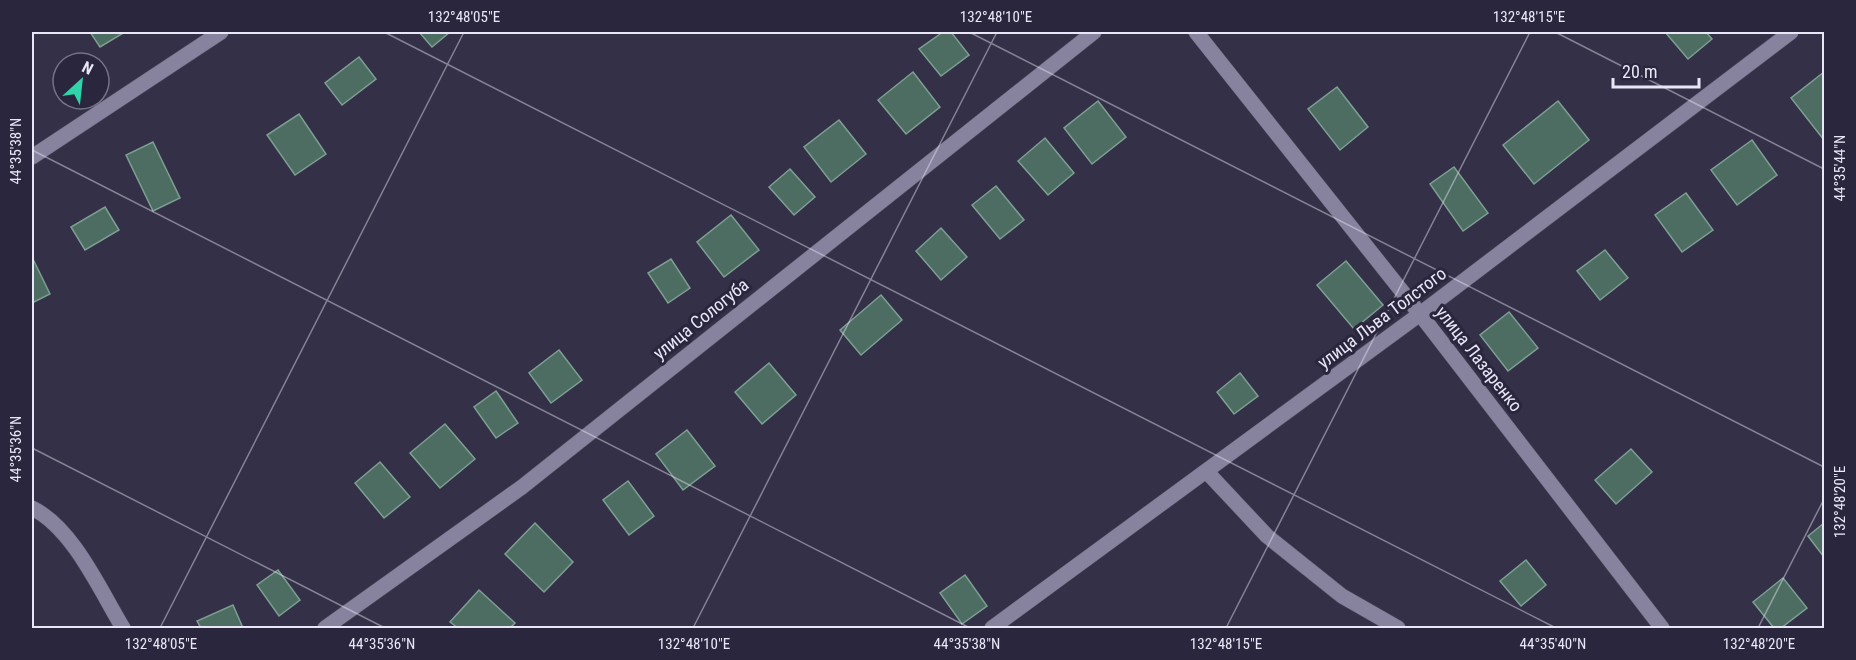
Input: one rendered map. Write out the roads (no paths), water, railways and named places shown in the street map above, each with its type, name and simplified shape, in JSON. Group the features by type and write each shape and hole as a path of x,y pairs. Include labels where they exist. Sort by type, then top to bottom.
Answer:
{"street":[{"path":"32,157 221,32"},
{"name":"улица Сологуба","path":"325,628 522,487 1094,32"},
{"name":"улица Лазаренко","path":"1196,32 1420,315 1662,628"},
{"name":"улица Льва Толстого","path":"992,628 1420,315 1791,32"},
{"path":"1207,472 1267,536 1342,596 1398,628"},
{"path":"32,508 48,516 83,560 123,628"}]}
